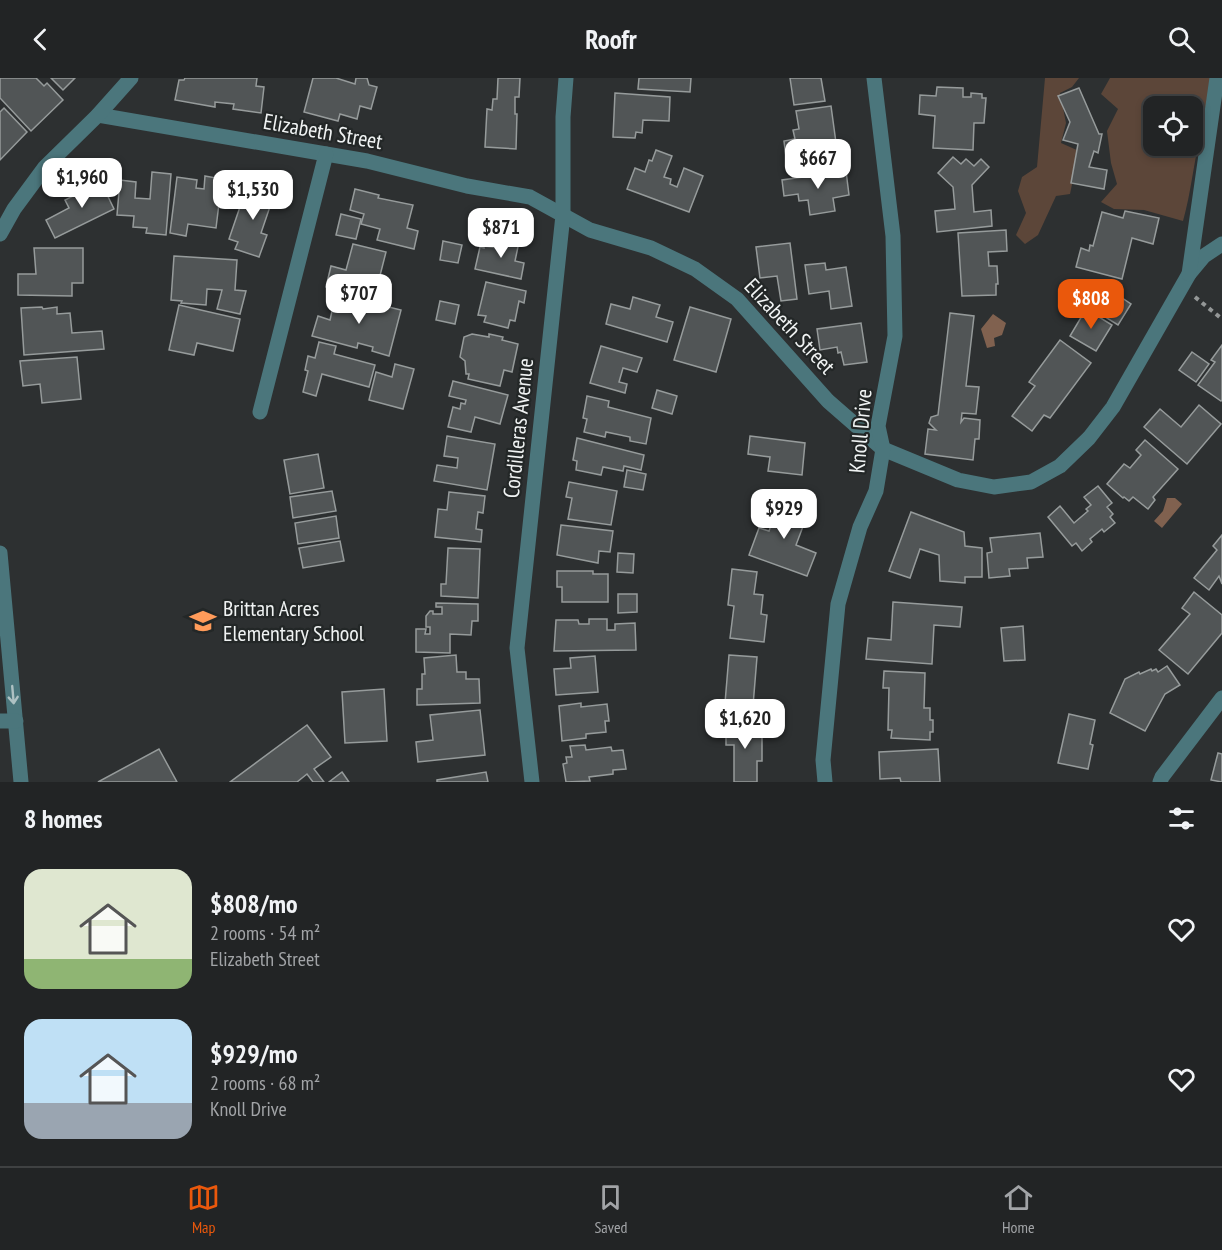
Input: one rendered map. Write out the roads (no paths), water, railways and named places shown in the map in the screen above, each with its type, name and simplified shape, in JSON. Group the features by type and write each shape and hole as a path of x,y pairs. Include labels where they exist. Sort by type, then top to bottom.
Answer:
{"street":[{"path":"0,234 14,209 45,167 98,115 131,78"},
{"name":"Cordilleras Avenue","path":"532,782 517,648 563,215 562,117 566,78"},
{"name":"Knoll Drive","path":"825,782 823,760 838,604 860,527 876,491 883,449 878,426 895,336 893,247 874,78"},
{"path":"1185,280 1217,78"},
{"name":"Elizabeth Street","path":"98,115 368,161 468,186 530,197 591,230 651,248 695,269 737,298 828,401 883,449 957,480 994,487 1031,482 1060,466 1089,438 1113,407 1185,280 1204,256 1222,244"},
{"path":"260,412 326,154"},
{"path":"0,553 8,721 21,782"},
{"path":"1160,782 1222,698"}],"place":[{"name":"Brittan Acres Elementary School","path":"203,621"}]}
